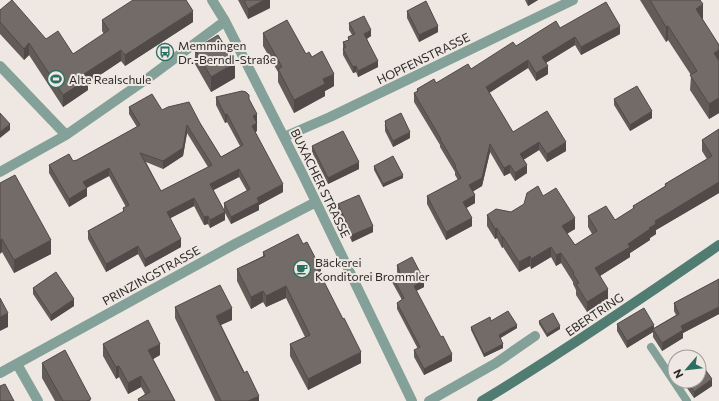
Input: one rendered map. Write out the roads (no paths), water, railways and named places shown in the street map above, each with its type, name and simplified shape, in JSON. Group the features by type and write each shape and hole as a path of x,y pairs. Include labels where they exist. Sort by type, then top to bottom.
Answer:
{"main road":[{"name":"EBERTRING","path":"482,401 550,358 719,245"}],"street":[{"name":"BUXACHER STRASSE","path":"212,0 225,21 284,137 412,401"},
{"name":"HOPFENSTRASSE","path":"284,137 330,117 573,0"},
{"path":"0,172 66,135 151,76 225,21"},
{"path":"0,66 66,135"},
{"name":"PRINZINGSTRASSE","path":"0,373 216,254 316,202"},
{"path":"429,401 496,363 535,336"},
{"path":"17,364 38,401"}],"lane":[{"path":"651,347 687,401"}],"place":[{"name":"Memmingen Dr.-Berndl-Straße","path":"165,52"},
{"name":"Alte Realschule","path":"56,79"},
{"name":"Bäckerei Konditorei Brommler","path":"302,269"}]}
